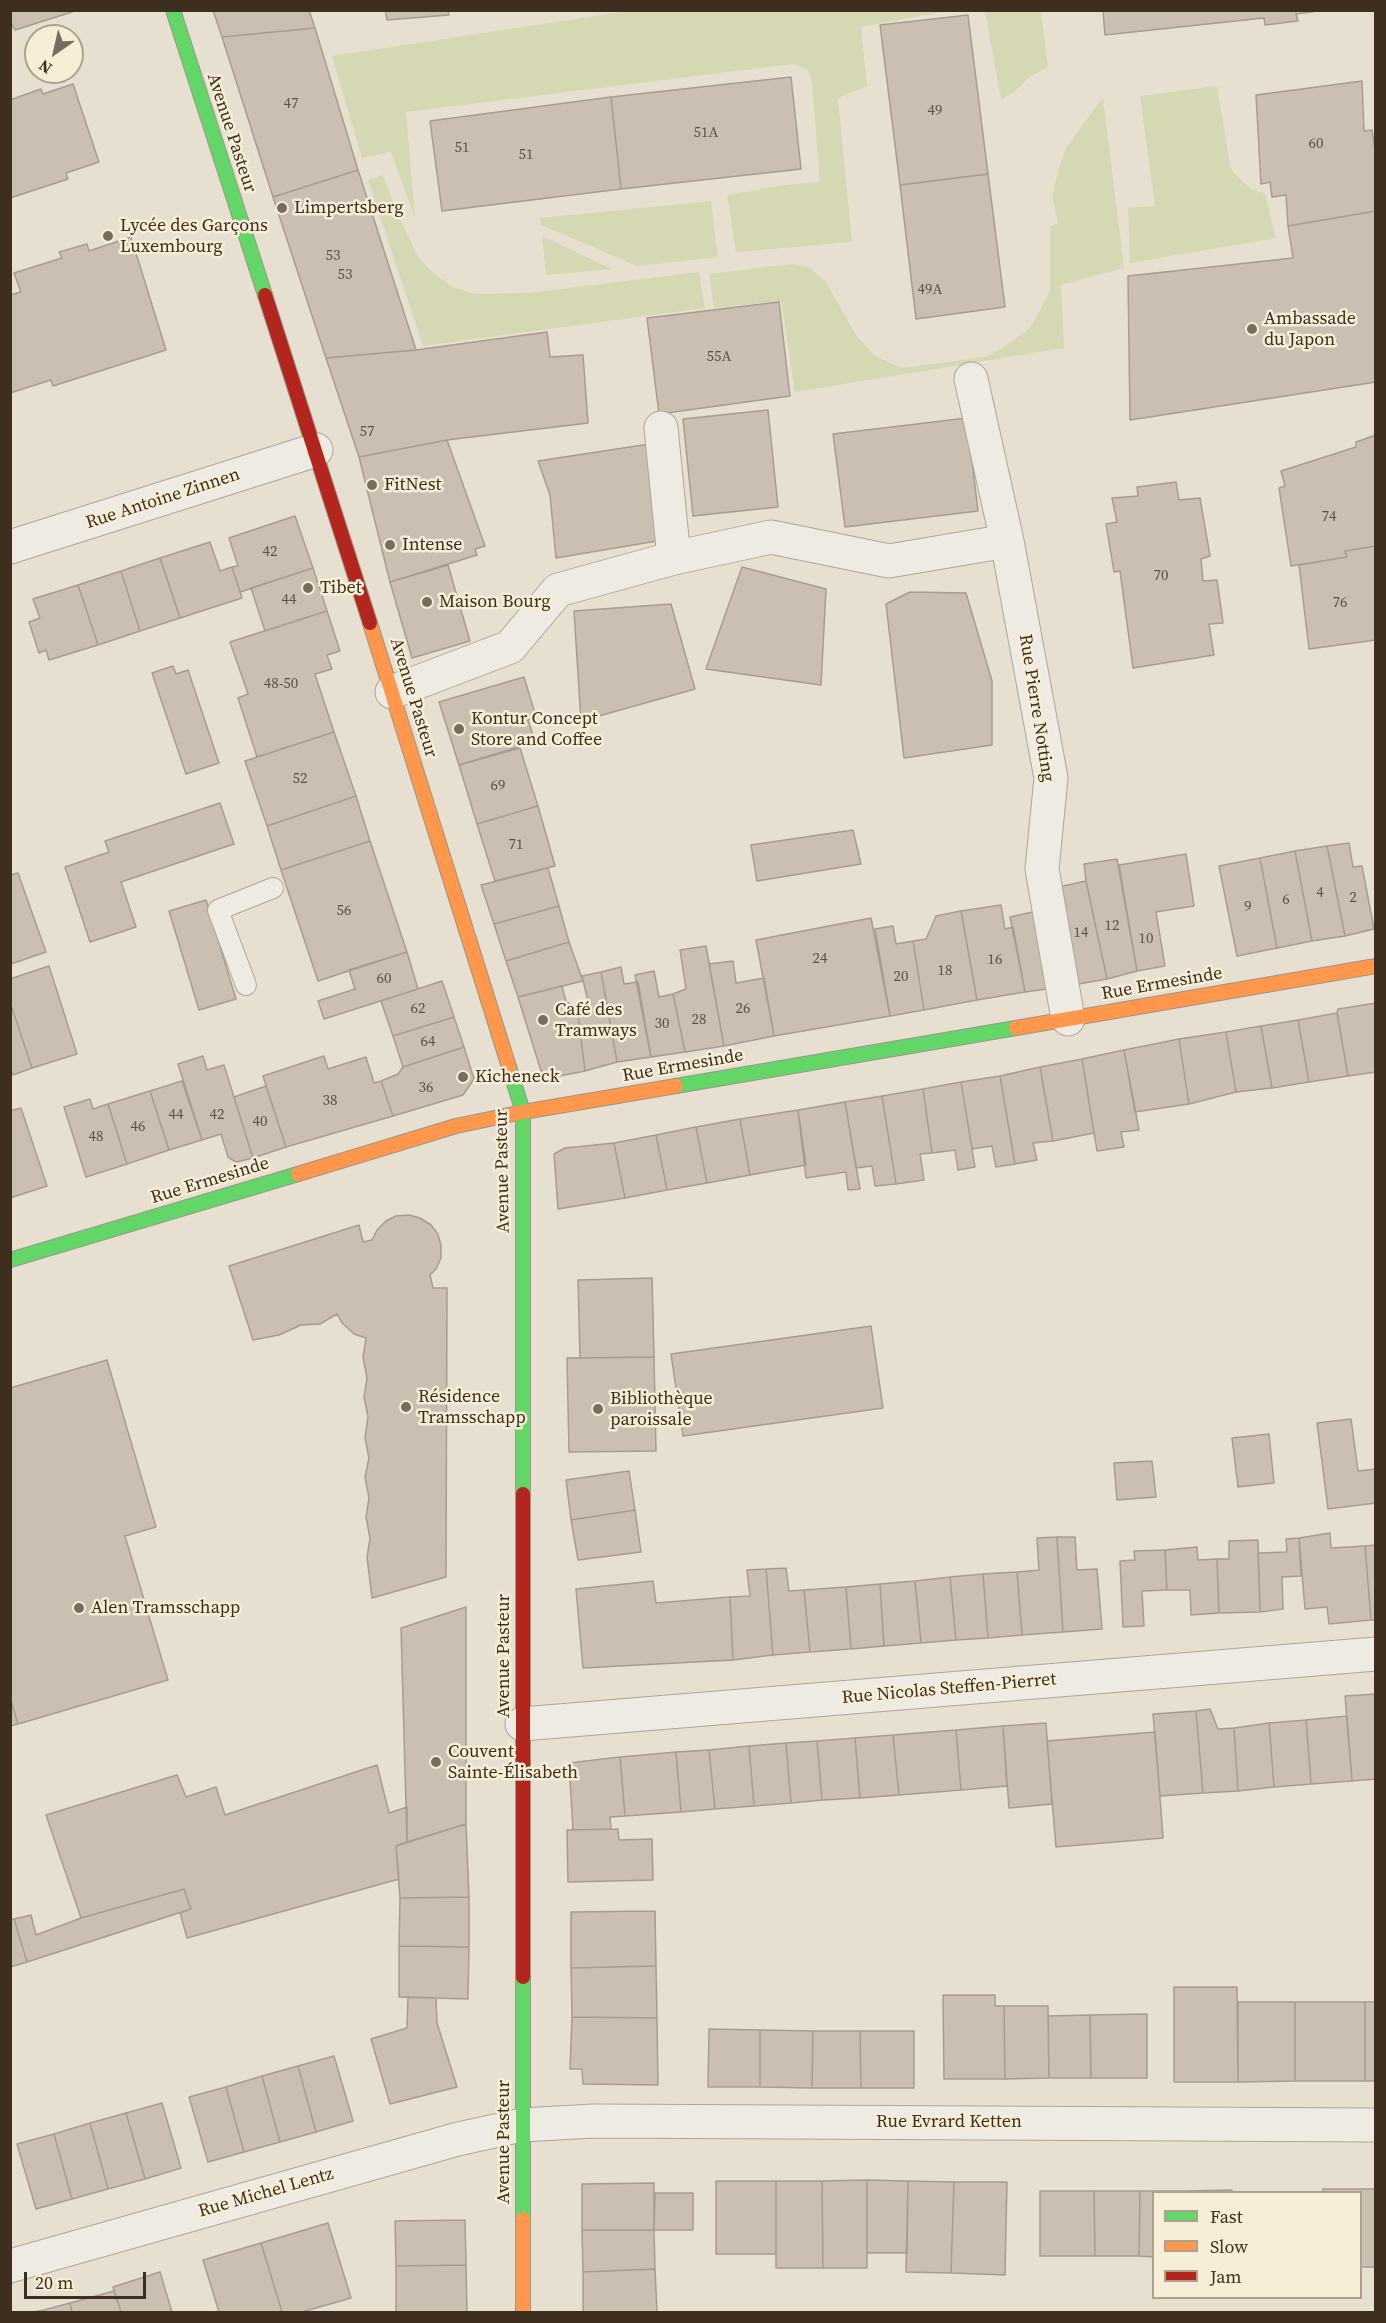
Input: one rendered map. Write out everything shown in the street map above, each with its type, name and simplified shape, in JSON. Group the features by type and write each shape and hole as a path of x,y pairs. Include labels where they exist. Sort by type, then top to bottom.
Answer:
{"street":[{"name":"Avenue Pasteur","path":"173,10 316,450 523,1112 523,2313"},
{"name":"Rue Pierre Notting","path":"971,379 1006,541 1051,778 1042,869 1068,1018"},
{"path":"661,428 674,558"},
{"name":"Rue Antoine Zinnen","path":"10,548 316,450"},
{"path":"392,692 510,647 558,590 674,558 771,537 890,561 1006,541"},
{"name":"Rue Ermesinde","path":"10,1260 456,1126 523,1112 1376,966"},
{"name":"Rue Nicolas Steffen-Pierret","path":"522,1724 1376,1654"},
{"name":"Rue Evrard Ketten","path":"522,2125 593,2121 1376,2125"},
{"name":"Rue Michel Lentz","path":"10,2266 458,2139 522,2125"}],"lane":[{"path":"246,985 218,910 273,888"}],"green space":[{"path":"635,10 948,11 861,27 867,86 838,98 852,242 736,252 727,195 785,185 820,182 812,83 808,70 793,64 406,112 415,218 391,152 362,158 332,56"},
{"path":"985,11 1041,11 1048,67 1031,76 1015,91 1001,99"},
{"path":"1217,86 1230,165 1234,173 1251,189 1265,194 1276,238 1130,263 1128,208 1155,206 1140,96"},
{"path":"1103,97 1124,268 1061,285 1064,348 795,392 781,301 714,308 709,274 792,264 809,267 826,282 856,335 874,355 902,368 985,357 1000,350 1030,328 1050,292 1050,226 1058,223 1052,196 1059,168 1066,148"},
{"path":"383,175 395,208 418,257 433,273 453,287 475,294 528,293 699,272 705,308 423,346 368,180"},
{"path":"711,201 718,257 637,266 541,225 540,218"},
{"path":"542,236 612,269 546,275"}],"building":[{"path":"10,10 72,10 72,12 34,24 24,24 24,27 15,30 10,22"},
{"path":"213,10 309,10 315,28 222,37"},
{"path":"385,10 448,10 449,15 387,20"},
{"path":"1103,10 1325,10 1296,14 1298,21 1265,25 1264,18 1105,35"},
{"path":"968,15 988,174 900,185 880,25"},
{"path":"315,28 358,170 273,197 222,37"},
{"path":"791,77 801,169 621,189 611,97"},
{"path":"1362,81 1364,131 1372,130 1376,157 1376,211 1288,226 1286,195 1272,197 1270,182 1261,184 1256,95"},
{"path":"73,84 99,162 66,173 68,179 10,198 10,100 41,89 43,94"},
{"path":"611,97 621,189 442,211 430,121"},
{"path":"358,170 416,350 326,358 273,197"},
{"path":"988,174 1005,307 916,319 900,185"},
{"name":"Ambassade du Japon","path":"1376,211 1376,382 1130,420 1128,276 1293,258 1288,226"},
{"path":"131,237 166,350 53,386 51,380 10,393 10,295 21,292 14,273 62,258 59,252 87,244 89,251"},
{"path":"779,302 790,396 659,414 647,318"},
{"path":"547,332 550,357 583,355 588,423 447,440 359,457 326,358 416,350"},
{"path":"768,410 778,507 693,516 683,419"},
{"path":"967,418 978,511 845,527 833,434"},
{"path":"1376,435 1376,546 1345,551 1347,557 1291,566 1279,488 1285,486 1281,471 1356,447 1356,442"},
{"path":"447,440 485,546 475,549 477,555 390,582 359,457"},
{"path":"656,443 663,540 556,558 550,495 538,461"},
{"path":"1176,482 1179,500 1200,498 1210,556 1201,559 1203,581 1217,580 1223,623 1209,624 1214,655 1133,668 1120,571 1114,572 1106,524 1117,522 1112,498 1138,496 1137,487"},
{"path":"295,516 313,568 240,592 232,567 238,566 229,538"},
{"path":"210,542 220,571 232,567 242,598 180,618 160,558"},
{"path":"1376,546 1376,640 1309,649 1299,565 1347,557 1345,551"},
{"path":"160,558 180,618 140,631 121,571"},
{"name":"Maison Bourg","path":"448,565 470,641 412,658 390,582"},
{"path":"742,567 826,589 821,685 706,669"},
{"path":"313,568 327,611 265,631 251,588"},
{"path":"121,571 140,631 98,645 78,585"},
{"path":"78,585 98,645 49,660 46,650 39,653 29,622 40,618 33,599"},
{"path":"910,592 966,593 992,681 992,745 904,758 886,604"},
{"path":"671,604 695,689 581,721 574,611"},
{"path":"327,611 340,651 327,655 332,669 315,674 334,732 257,757 238,698 248,694 230,642"},
{"path":"173,666 176,674 188,670 219,763 186,774 152,673"},
{"path":"524,677 536,717 528,720 535,742 459,765 439,702"},
{"path":"334,732 356,796 267,826 245,761"},
{"path":"520,748 538,806 477,824 459,765"},
{"path":"356,796 370,841 281,870 267,826"},
{"path":"220,803 234,844 121,882 136,927 90,942 65,867 109,852 105,841"},
{"path":"538,806 555,866 495,881 477,824"},
{"path":"853,830 861,864 757,881 751,845"},
{"path":"370,841 407,952 318,981 281,870"},
{"path":"1349,843 1353,867 1362,866 1374,929 1345,936 1327,846"},
{"path":"1327,846 1345,936 1312,941 1295,851"},
{"path":"1295,851 1312,941 1277,948 1260,858"},
{"path":"1186,854 1194,906 1156,912 1165,966 1137,971 1119,865"},
{"path":"1260,858 1277,948 1237,956 1219,866"},
{"path":"1117,859 1137,971 1107,979 1084,864"},
{"path":"548,868 559,906 494,924 481,885"},
{"path":"18,873 46,952 11,964 10,875"},
{"path":"1086,881 1107,979 1073,985 1059,887"},
{"path":"206,900 236,999 199,1010 169,911"},
{"path":"1001,905 1005,929 1013,927 1025,992 977,1000 961,911"},
{"path":"559,906 569,942 506,961 494,924"},
{"path":"961,911 977,1000 924,1010 913,941 926,939 936,916"},
{"path":"1037,911 1061,987 1025,992 1010,917"},
{"path":"871,918 890,1016 774,1036 756,940"},
{"path":"893,926 896,944 913,941 924,1010 890,1016 875,929"},
{"path":"569,942 583,981 518,997 506,961"},
{"path":"706,946 724,1046 685,1052 673,994 686,989 680,950"},
{"path":"407,952 418,989 324,1019 318,1001 355,989 349,970"},
{"path":"733,961 736,983 764,978 774,1036 724,1046 709,964"},
{"path":"49,966 77,1054 32,1068 10,1002 10,979"},
{"path":"621,967 624,984 638,982 651,1057 617,1062 601,972"},
{"path":"654,971 659,997 673,994 685,1052 651,1057 635,975"},
{"path":"601,972 617,1062 585,1071 577,1007 589,1005 582,976"},
{"path":"442,981 454,1017 393,1036 381,1001"},
{"path":"562,986 566,1002 577,1007 585,1071 549,1078 541,1071 518,997"},
{"path":"10,1002 32,1068 13,1075 10,1068"},
{"path":"1376,1003 1376,1072 1348,1076 1338,1009"},
{"path":"1337,1013 1348,1076 1309,1082 1298,1020"},
{"path":"454,1017 464,1047 403,1067 393,1036"},
{"path":"1298,1020 1309,1082 1272,1088 1261,1026"},
{"path":"1261,1026 1272,1088 1236,1092 1226,1032"},
{"path":"1226,1032 1236,1092 1189,1104 1179,1039"},
{"path":"1179,1039 1189,1104 1135,1112 1124,1050"},
{"path":"464,1047 474,1079 463,1095 393,1116 381,1081 398,1074 403,1067"},
{"path":"1124,1050 1139,1130 1121,1132 1124,1147 1097,1151 1082,1059"},
{"path":"203,1056 207,1070 224,1065 253,1158 236,1162 228,1157 221,1134 202,1140 178,1064"},
{"path":"324,1056 328,1069 366,1057 374,1083 381,1081 393,1116 286,1147 263,1076"},
{"path":"1082,1059 1094,1133 1053,1141 1040,1067"},
{"path":"1040,1067 1053,1141 1033,1143 1037,1160 1015,1164 1000,1076"},
{"path":"1000,1076 1015,1164 996,1167 992,1146 972,1149 961,1082"},
{"path":"182,1081 202,1140 169,1150 150,1091"},
{"path":"961,1082 975,1167 958,1170 955,1150 932,1153 923,1089"},
{"path":"266,1086 286,1147 253,1158 234,1097"},
{"path":"923,1089 932,1153 920,1154 924,1180 896,1184 882,1096"},
{"path":"150,1091 169,1150 127,1164 108,1104"},
{"path":"882,1096 896,1184 875,1186 872,1166 856,1168 845,1102"},
{"path":"90,1099 93,1109 108,1104 127,1164 86,1177 64,1107"},
{"path":"845,1102 860,1189 848,1190 846,1172 806,1178 798,1110"},
{"path":"21,1108 47,1186 10,1198 10,1111"},
{"path":"798,1110 806,1165 750,1175 740,1119"},
{"path":"740,1119 750,1175 707,1183 696,1127"},
{"path":"696,1127 707,1183 667,1190 656,1135"},
{"path":"656,1135 667,1190 625,1198 614,1143"},
{"path":"614,1143 625,1198 558,1209 554,1154 565,1148"},
{"name":"Résidence Tramsschapp","path":"409,1215 420,1218 431,1225 438,1234 441,1258 430,1275 433,1288 447,1288 446,1577 372,1598 367,1557 370,1538 366,1517 369,1498 365,1477 369,1458 365,1438 368,1417 364,1397 367,1378 363,1357 366,1338 354,1334 342,1323 337,1314 320,1324 301,1325 279,1335 253,1340 229,1266 359,1225 363,1242 372,1240 377,1230 386,1221 396,1216"},
{"path":"652,1278 654,1357 580,1358 578,1280"},
{"path":"871,1326 883,1408 683,1436 671,1354"},
{"path":"654,1357 656,1451 569,1452 567,1358"},
{"name":"Alen Tramsschapp","path":"107,1360 156,1527 125,1536 168,1680 18,1724 10,1698 10,1388"},
{"path":"1351,1419 1358,1471 1376,1469 1376,1503 1328,1509 1317,1423"},
{"path":"1269,1434 1274,1483 1238,1487 1232,1438"},
{"path":"1152,1461 1156,1497 1117,1500 1114,1463"},
{"path":"629,1471 635,1510 571,1520 566,1480"},
{"path":"635,1510 641,1552 578,1560 571,1520"},
{"path":"1330,1533 1331,1548 1365,1546 1371,1620 1329,1624 1327,1607 1305,1609 1299,1538"},
{"path":"1057,1537 1063,1632 1022,1635 1017,1572 1039,1570 1037,1538"},
{"path":"1057,1537 1075,1537 1077,1570 1097,1569 1102,1629 1063,1632"},
{"path":"1299,1538 1301,1576 1282,1577 1283,1609 1260,1612 1258,1553 1287,1552 1286,1539"},
{"path":"1258,1540 1260,1612 1219,1613 1217,1559 1229,1559 1229,1541"},
{"path":"1376,1545 1376,1620 1371,1620 1365,1546"},
{"path":"1197,1547 1198,1560 1217,1559 1219,1613 1191,1615 1190,1590 1167,1590 1165,1550"},
{"path":"1165,1550 1167,1590 1142,1591 1144,1626 1123,1627 1120,1561 1135,1560 1134,1551"},
{"path":"786,1568 789,1591 804,1590 810,1652 773,1655 766,1569"},
{"path":"766,1569 773,1655 733,1660 730,1597 750,1596 747,1570"},
{"path":"1017,1572 1022,1635 988,1638 983,1574"},
{"path":"983,1574 988,1638 956,1640 950,1577"},
{"path":"950,1577 956,1640 921,1643 915,1581"},
{"path":"653,1581 656,1603 730,1597 733,1660 583,1668 576,1589"},
{"path":"915,1581 921,1643 884,1646 880,1584"},
{"path":"880,1584 884,1646 851,1649 846,1587"},
{"path":"846,1587 851,1649 810,1652 804,1590"},
{"name":"Couvent Sainte-Élisabeth","path":"466,1607 466,1824 407,1842 401,1628"},
{"path":"1376,1694 1376,1779 1352,1781 1345,1696"},
{"path":"10,1698 18,1724 10,1726"},
{"path":"1210,1709 1218,1729 1234,1728 1238,1791 1203,1793 1196,1711"},
{"path":"1196,1711 1203,1793 1160,1796 1153,1714"},
{"path":"1347,1716 1352,1781 1311,1784 1306,1720"},
{"path":"1306,1720 1311,1784 1274,1787 1269,1723"},
{"path":"1046,1723 1052,1804 1009,1808 1003,1726"},
{"path":"1269,1723 1274,1787 1238,1791 1234,1728"},
{"path":"1003,1726 1007,1786 961,1790 956,1730"},
{"path":"956,1730 961,1790 899,1795 893,1735"},
{"path":"1155,1732 1163,1838 1056,1847 1047,1741"},
{"path":"893,1735 899,1795 860,1798 855,1738"},
{"path":"855,1738 860,1798 822,1800 817,1741"},
{"path":"817,1741 822,1800 791,1803 786,1743"},
{"path":"786,1743 791,1803 754,1806 749,1746"},
{"path":"749,1746 754,1806 715,1809 709,1750"},
{"path":"709,1750 715,1809 681,1812 676,1752"},
{"path":"676,1752 681,1812 625,1816 620,1757"},
{"path":"620,1757 625,1816 610,1817 611,1829 573,1830 569,1763"},
{"path":"377,1765 389,1813 407,1807 407,1842 396,1846 399,1879 187,1938 180,1913 191,1909 184,1889 81,1918 46,1815 177,1775 186,1797 216,1787 225,1815"},
{"path":"466,1824 469,1897 400,1898 396,1846"},
{"path":"618,1829 619,1840 652,1839 653,1880 568,1882 567,1830"},
{"path":"184,1889 191,1909 27,1962 14,1919 31,1915 36,1935 81,1918"},
{"path":"469,1897 469,1947 399,1946 400,1898"},
{"path":"655,1911 656,1966 571,1968 571,1912"},
{"path":"14,1919 27,1962 10,1967 10,1920"},
{"path":"399,1946 469,1947 468,1999 399,1997"},
{"path":"656,1966 657,2018 572,2017 571,1968"},
{"path":"1174,1987 1237,1987 1238,2082 1174,2082"},
{"path":"943,1995 995,1995 995,2006 1004,2006 1005,2079 944,2079"},
{"path":"408,1997 436,1998 437,2023 457,2087 390,2104 371,2039 407,2028"},
{"path":"1238,2002 1295,2002 1295,2081 1238,2082"},
{"path":"1295,2002 1365,2002 1365,2081 1295,2081"},
{"path":"1365,2002 1376,2002 1376,2081 1365,2081"},
{"path":"1004,2006 1048,2006 1049,2078 1005,2079"},
{"path":"1147,2014 1147,2078 1091,2078 1090,2015"},
{"path":"1090,2015 1091,2078 1049,2078 1048,2016"},
{"path":"572,2017 657,2018 658,2085 583,2084 582,2069 570,2069"},
{"path":"709,2029 760,2030 760,2087 708,2087"},
{"path":"760,2030 813,2031 812,2088 760,2087"},
{"path":"813,2031 860,2031 861,2088 812,2088"},
{"path":"860,2031 914,2031 914,2088 861,2088"},
{"path":"334,2056 353,2121 316,2132 298,2066"},
{"path":"298,2066 316,2132 280,2142 262,2076"},
{"path":"262,2076 280,2142 244,2152 226,2087"},
{"path":"226,2087 244,2152 208,2162 189,2097"},
{"path":"162,2103 181,2168 145,2179 126,2113"},
{"path":"126,2113 145,2179 108,2189 90,2123"},
{"path":"90,2123 108,2189 72,2199 54,2134"},
{"path":"54,2134 72,2199 36,2209 17,2144"},
{"path":"867,2180 867,2268 823,2268 822,2181"},
{"path":"867,2180 908,2181 907,2253 867,2253"},
{"path":"716,2181 776,2181 776,2254 716,2254"},
{"path":"776,2181 822,2181 823,2268 776,2268"},
{"path":"908,2181 954,2182 951,2273 906,2272"},
{"path":"954,2182 1007,2182 1005,2275 951,2273"},
{"path":"654,2183 654,2230 582,2230 582,2184"},
{"path":"1323,2189 1376,2189 1376,2267 1362,2267 1362,2191 1323,2191"},
{"path":"1232,2190 1232,2191 1186,2191"},
{"path":"1040,2191 1094,2191 1095,2256 1040,2256"},
{"path":"1094,2191 1140,2191 1139,2256 1095,2256"},
{"path":"1140,2191 1152,2191 1152,2257 1139,2256"},
{"path":"655,2193 693,2193 693,2230 654,2230"},
{"path":"465,2220 466,2265 396,2266 395,2221"},
{"path":"328,2223 351,2298 302,2312 282,2312 261,2243"},
{"path":"582,2230 654,2230 655,2269 583,2272"},
{"path":"261,2243 282,2312 219,2312 203,2260"},
{"path":"466,2265 467,2312 396,2312 396,2266"},
{"path":"655,2269 657,2312 583,2312 583,2272"},
{"path":"160,2272 172,2312 121,2312 113,2287"},
{"path":"114,2291 121,2312 72,2312 70,2303"},
{"path":"70,2303 72,2312 33,2312 44,2310"}],"traffic: fast":[{"path":"173,10 265,295"},
{"path":"676,1086 1016,1028"},
{"path":"509,1067 523,1112 523,1494"},
{"path":"10,1260 298,1174"},
{"path":"523,1977 523,2219"}],"traffic: slow":[{"path":"370,623 509,1067"},
{"path":"1016,1028 1376,966"},
{"path":"298,1174 456,1126 676,1086"},
{"path":"523,2219 523,2312"}],"traffic: jam":[{"path":"265,295 370,623"},
{"path":"523,1494 523,1977"}],"place":[{"name":"Limpertsberg","path":"282,208"},
{"name":"Lycée des Garçons Luxembourg","path":"108,236"},
{"name":"Ambassade du Japon","path":"1252,329"},
{"name":"FitNest","path":"372,485"},
{"name":"Intense","path":"390,545"},
{"name":"Tibet","path":"308,588"},
{"name":"Maison Bourg","path":"427,602"},
{"name":"Kontur Concept Store and Coffee","path":"459,729"},
{"name":"Café des Tramways","path":"543,1020"},
{"name":"Kicheneck","path":"463,1077"},
{"name":"Résidence Tramsschapp","path":"406,1407"},
{"name":"Bibliothèque paroissale","path":"598,1409"},
{"name":"Alen Tramsschapp","path":"79,1608"},
{"name":"Couvent Sainte-Élisabeth","path":"436,1762"}]}
